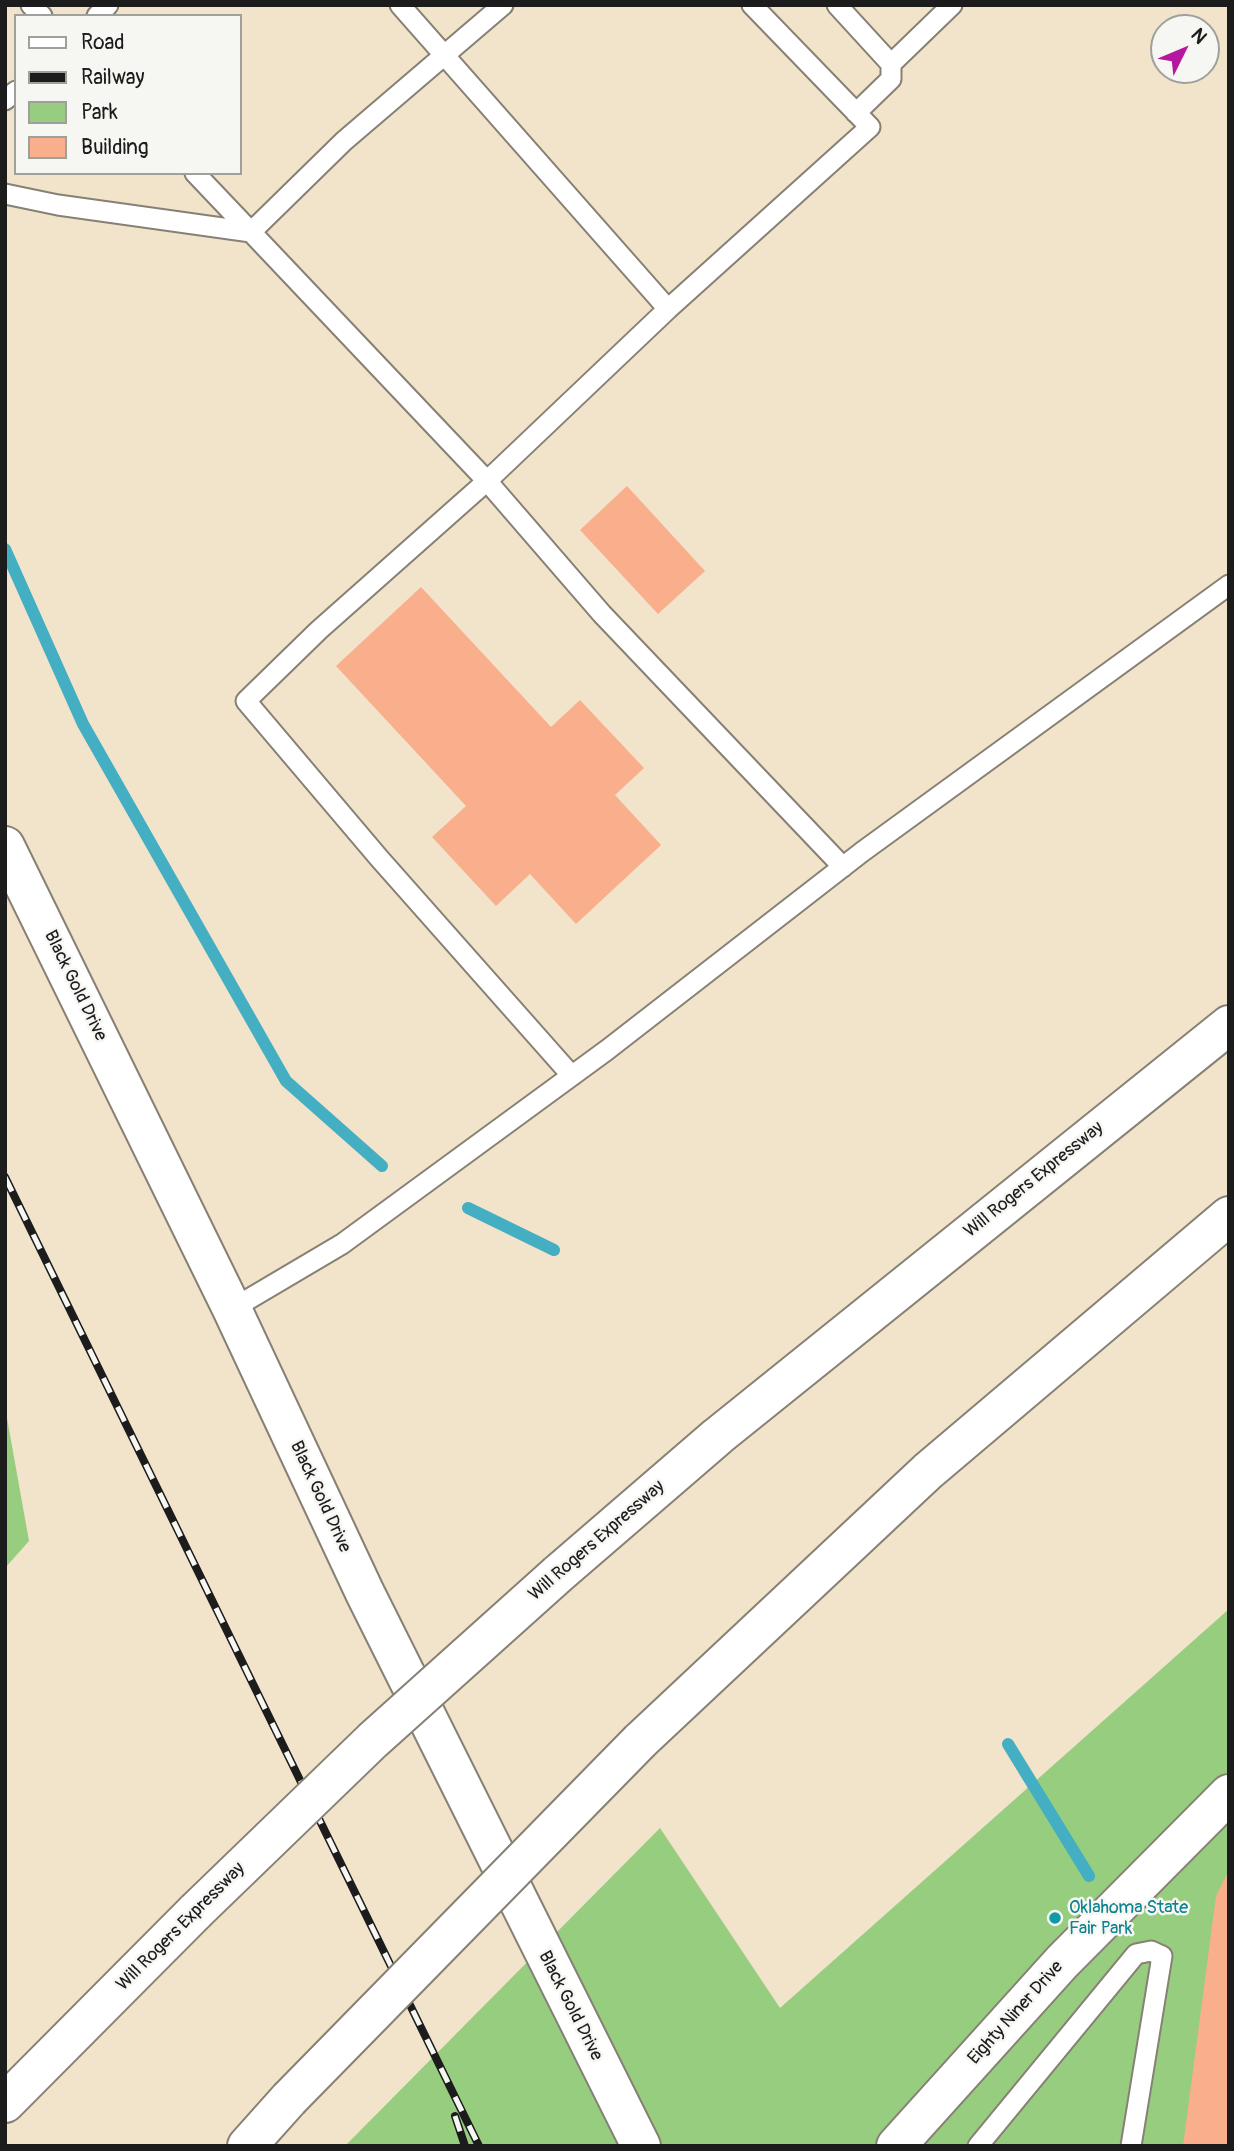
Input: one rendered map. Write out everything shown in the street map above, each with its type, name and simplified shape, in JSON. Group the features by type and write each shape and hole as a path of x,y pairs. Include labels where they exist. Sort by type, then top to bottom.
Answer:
{"main road":[{"name":"Black Gold Drive","path":"5,846 232,1310 365,1593 641,2146"},
{"name":"Will Rogers Expressway","path":"5,2103 196,1911 373,1740 558,1574 718,1436 1229,1025"},
{"path":"247,2146 289,2099 640,1741 928,1471 1229,1216"},
{"name":"Eighty Niner Drive","path":"896,2146 1062,1962 1229,1794"}],"lane":[{"path":"400,5 447,55 668,309"},
{"path":"251,232 344,141 503,5"},
{"path":"572,1076 379,858 246,701 319,630 487,481 668,309 870,127 752,5"},
{"path":"836,5 891,64 891,79 856,113"},
{"path":"891,64 952,5"},
{"path":"197,175 487,481 602,614 843,866"},
{"path":"5,194 58,205 251,232"},
{"path":"232,1310 342,1244 572,1076 843,866 1229,585"},
{"path":"978,2146 1136,1954 1151,1951 1163,1956 1132,2146"}],"green space":[{"path":"5,1407 29,1541 5,1568"},
{"name":"Oklahoma State Fair Park","path":"1229,1609 1229,2146 345,2146 660,1828 780,2008"}],"building":[{"path":"627,486 705,571 658,614 580,530"},
{"path":"421,587 551,727 580,700 644,768 615,795 661,845 576,924 530,874 496,906 432,837 466,806 336,666"},
{"path":"1229,1870 1229,2146 1183,2146 1216,1896"}],"waterway":[{"path":"5,549 83,724 286,1081 382,1166"},
{"path":"468,1208 554,1250"},
{"path":"1008,1744 1089,1876"}],"railway":[{"path":"5,1177 479,2146"},
{"path":"455,2116 465,2146"}],"place":[{"name":"Oklahoma State Fair Park","path":"1055,1918"}]}
